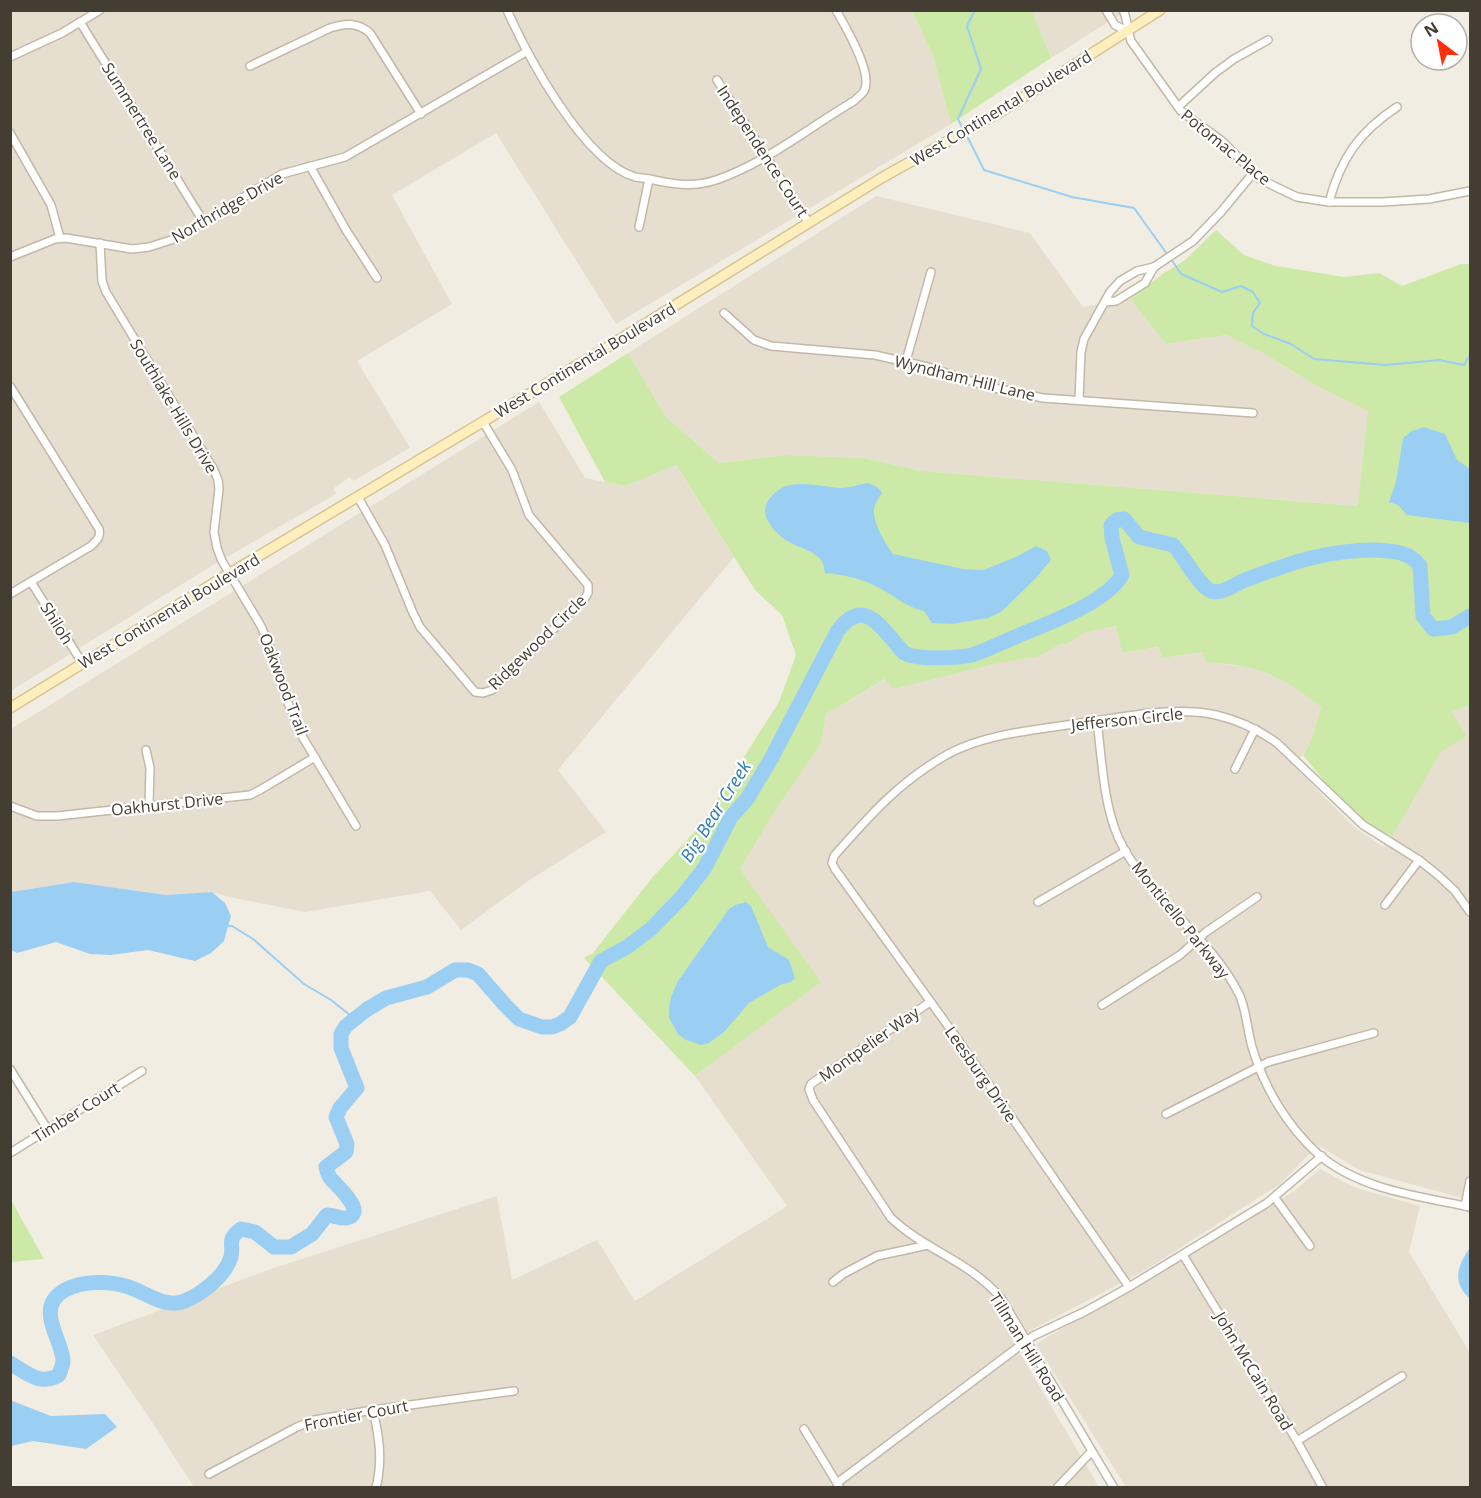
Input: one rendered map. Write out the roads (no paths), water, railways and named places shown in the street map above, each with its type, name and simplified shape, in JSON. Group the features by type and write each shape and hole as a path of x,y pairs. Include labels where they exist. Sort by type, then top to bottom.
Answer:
{"main road":[{"name":"West Continental Boulevard","path":"10,708 892,172 993,116 1160,10"}],"street":[{"path":"10,57 100,10"},
{"path":"507,10 526,52 582,137 594,150 635,177 677,185 696,185 715,181 767,157 854,101 864,91 866,84 864,66 836,10"},
{"path":"1106,10 1115,25 1127,31 1127,19 1123,10"},
{"name":"Summertree Lane","path":"80,22 203,221"},
{"path":"250,66 330,28 342,24 356,24 370,33 421,114"},
{"name":"Potomac Place","path":"1127,31 1131,41 1178,107 1222,141 1260,179 1297,196 1329,202 1417,200 1470,191"},
{"path":"1178,107 1215,73 1234,59 1268,40"},
{"name":"Northridge Drive","path":"10,257 28,248 60,238 132,249 149,248 174,239 282,174 345,157 526,52"},
{"name":"Independence Court","path":"717,80 809,223"},
{"path":"1329,202 1335,182 1350,150 1377,120 1397,107"},
{"path":"10,133 51,205 60,238"},
{"path":"310,166 346,230 377,278"},
{"path":"1079,400 1084,339 1110,292 1120,281 1137,271 1154,267 1179,251 1216,218 1254,172"},
{"path":"639,227 649,178"},
{"name":"Southlake Hills Drive","path":"100,243 102,281 106,292 197,441 218,480 214,532 217,548 230,573"},
{"path":"1105,302 1116,300 1145,283 1154,267"},
{"path":"906,361 931,272"},
{"name":"Wyndham Hill Lane","path":"724,313 748,336 771,346 875,355 906,361 1015,393 1079,400 1253,412"},
{"path":"10,386 100,534 91,546 10,594"},
{"name":"Ridgewood Circle","path":"358,497 385,545 413,614 427,636 475,692 483,693 492,690 585,598 589,589 529,515 512,471 483,422"},
{"name":"Oakwood Trail","path":"230,573 261,626 302,736 356,826"},
{"name":"Shiloh","path":"31,582 83,664"},
{"name":"Jefferson Circle","path":"832,863 834,856 892,793 949,754 975,743 1023,732 1140,715 1197,713 1217,715 1254,729 1277,743 1363,825 1419,860 1439,876 1455,891 1470,912"},
{"name":"Monticello Parkway","path":"1097,721 1107,797 1118,835 1126,851 1166,904 1199,938 1240,996 1258,1066 1266,1086 1292,1124 1322,1156 1360,1180 1379,1187 1468,1206"},
{"path":"1235,769 1254,729"},
{"path":"146,750 150,768 149,805"},
{"name":"Oakhurst Drive","path":"10,806 37,816 57,816 250,795 315,758"},
{"path":"1038,902 1126,851"},
{"path":"1385,905 1419,860"},
{"name":"Leesburg Drive","path":"832,863 1129,1287"},
{"path":"1102,1005 1180,955 1199,938 1257,897"},
{"name":"Montpelier Way","path":"809,1089 811,1084 930,1002"},
{"path":"1166,1114 1258,1066 1374,1033"},
{"path":"10,1069 48,1130"},
{"name":"Timber Court","path":"10,1153 142,1071"},
{"name":"Tillman Hill Road","path":"809,1089 813,1100 891,1218 907,1234 965,1266 1001,1298 1114,1488"},
{"path":"804,1429 839,1485 1027,1341 1129,1287 1275,1198 1322,1156"},
{"path":"1468,1206 1470,1181"},
{"path":"1275,1198 1310,1246"},
{"path":"833,1282 843,1274 877,1256 928,1245"},
{"name":"John McCain Road","path":"1184,1255 1323,1488"},
{"path":"1297,1441 1402,1376"},
{"name":"Frontier Court","path":"209,1474 314,1420 514,1391"},
{"path":"373,1410 380,1451 376,1488"},
{"path":"1057,1488 1091,1452"}],"water":[{"path":"1424,427 1445,434 1457,460 1470,469 1470,523 1407,515 1398,505 1389,502 1396,482 1403,438 1412,431"},
{"path":"868,483 882,492 875,505 874,515 880,533 893,554 963,569 984,570 1036,546 1047,551 1051,560 1001,612 988,618 952,624 932,623 924,611 906,604 875,586 854,578 825,573 823,563 818,557 784,539 770,524 765,513 765,507 772,496 787,486 803,484 841,488"},
{"path":"74,882 166,895 212,892 225,903 231,916 224,941 211,953 195,961 148,950 111,955 90,954 56,942 17,953 11,950 11,892"},
{"path":"746,902 751,906 768,947 789,960 795,978 749,1003 724,1032 709,1043 702,1045 686,1040 678,1034 669,1018 671,997 678,981 729,909"},
{"path":"1469,1249 1470,1299 1461,1287 1458,1274"},
{"path":"10,1400 51,1416 105,1414 117,1427 86,1449 33,1441 11,1446"}],"waterway":[{"path":"963,129 958,119 981,69 967,26 975,10"},
{"path":"966,134 984,170 1072,197 1134,208 1167,254"},
{"path":"1171,259 1181,274 1222,292 1241,286 1253,292 1260,303 1253,313 1252,326 1264,334 1291,344 1314,359 1386,365 1439,360 1464,365 1470,355"},
{"name":"Big Bear Creek","path":"10,1363 40,1379 59,1375 63,1361 62,1353 50,1315 51,1306 56,1297 65,1290 80,1284 97,1282 129,1287 163,1302 178,1303 199,1293 219,1277 231,1257 232,1239 241,1229 255,1232 274,1247 291,1247 312,1234 327,1215 344,1218 352,1215 353,1206 330,1177 326,1167 346,1152 347,1144 336,1117 340,1108 357,1088 341,1048 341,1034 346,1026 386,998 427,987 455,970 468,970 478,974 519,1019 542,1027 552,1027 570,1017 601,961 627,947 651,929 682,897 704,869 731,817 747,799 771,759 837,632 847,621 856,616 865,616 873,620 904,653 910,655 948,658 978,653 1073,612 1089,604 1114,585 1122,575 1112,538 1111,525 1117,520 1124,519 1139,537 1173,545 1201,583 1211,591 1224,590 1278,568 1324,555 1340,552 1388,551 1411,557 1420,566 1423,616 1433,629 1452,627 1470,616"},
{"path":"226,926 232,926 253,939 304,984 331,1000 355,1019"}]}
